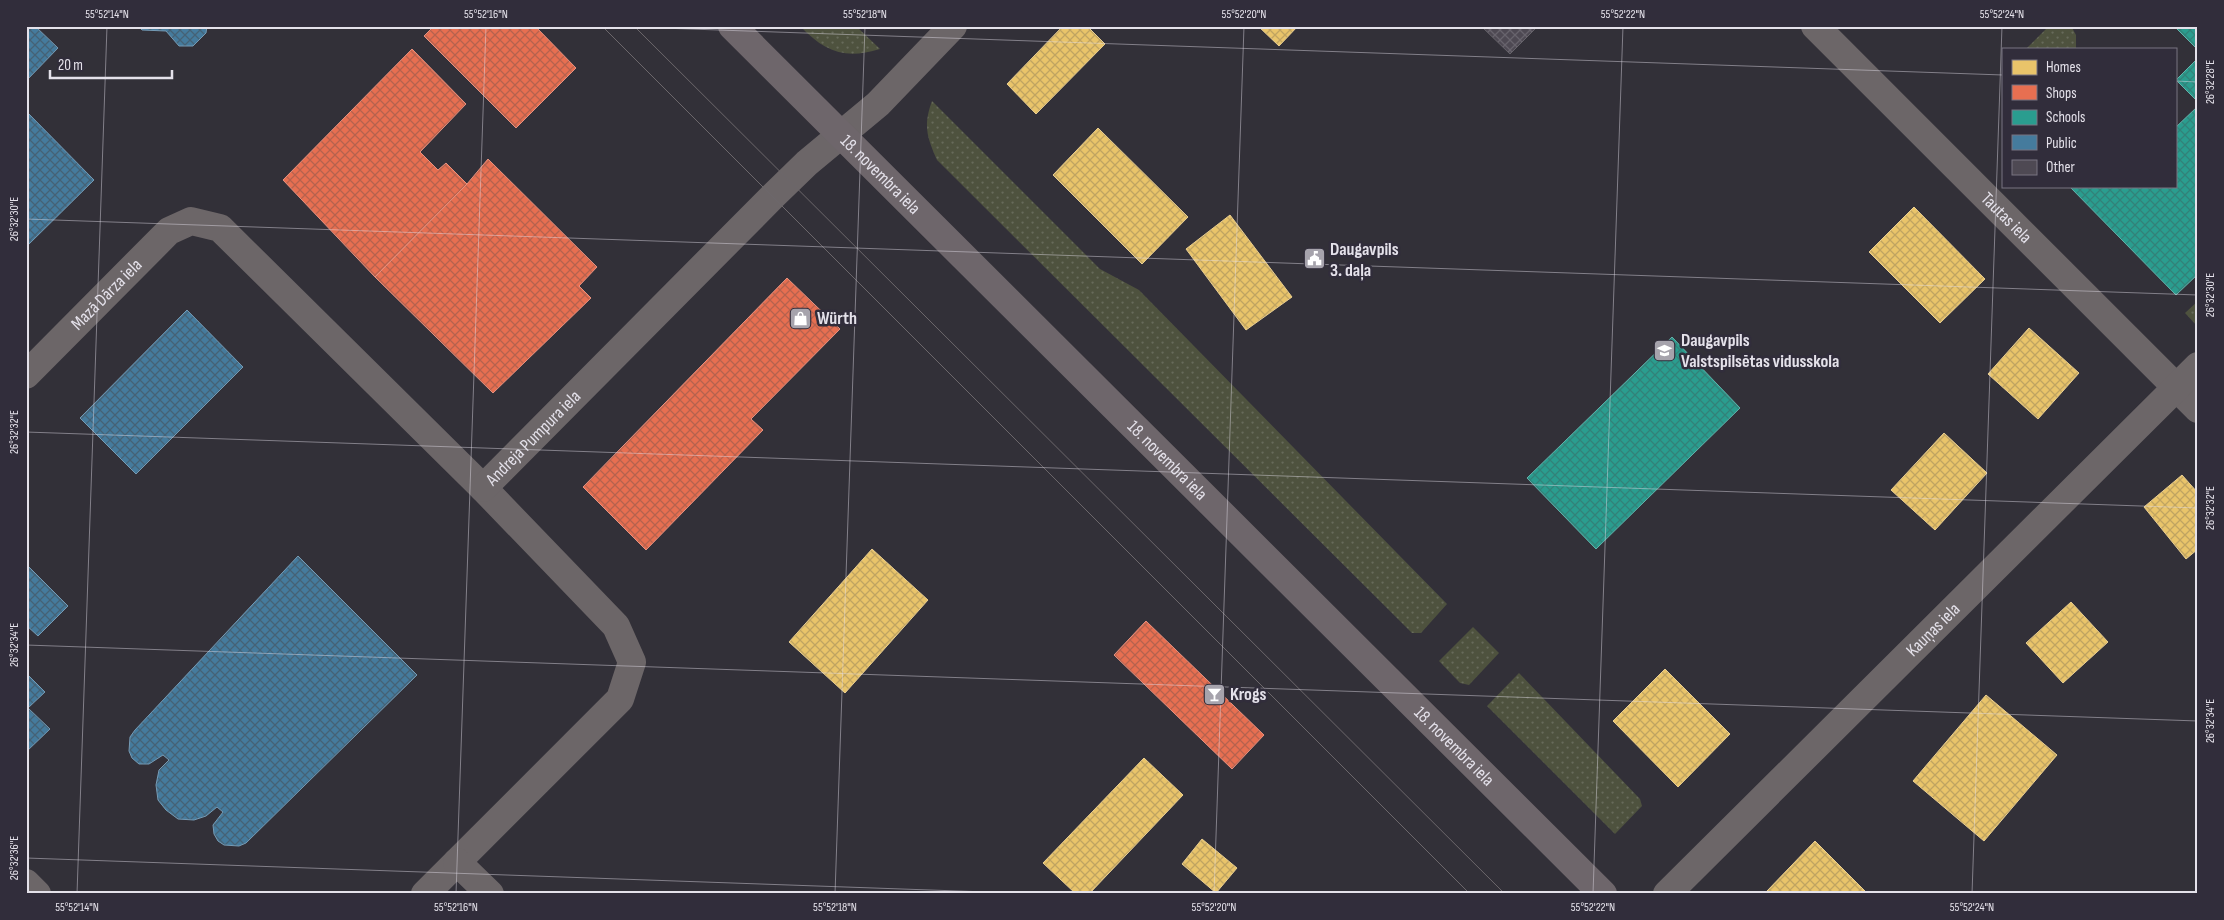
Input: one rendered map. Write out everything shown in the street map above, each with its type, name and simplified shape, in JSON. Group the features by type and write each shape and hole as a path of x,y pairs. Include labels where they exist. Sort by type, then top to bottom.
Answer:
{"main road":[{"name":"18. novembra iela","path":"732,26 1603,894"}],"street":[{"name":"Andreja Pumpura iela","path":"425,894 620,699 632,662 616,626 483,488 750,219 807,163 878,104 953,26"},
{"name":"Tautas iela","path":"1815,26 2198,409"},
{"name":"Mazā Dārza iela","path":"26,375 169,231 192,221 220,228 483,488"},
{"name":"Kauņas iela","path":"1667,894 2198,366"},
{"path":"457,862 490,894"},
{"path":"26,883 37,894"}],"green space":[{"path":"800,26 856,26 880,49 856,54 836,51 818,42"},
{"path":"2049,26 2071,26 2076,35 2076,48 2027,48"},
{"path":"932,101 1100,269 1139,290 1447,604 1421,633 1412,633 937,160 927,131"},
{"path":"2198,301 2198,327 2185,313"},
{"path":"1473,627 1499,653 1469,685 1460,683 1439,661"},
{"path":"1519,673 1640,799 1642,806 1615,834 1487,706"}],"building: Homes":[{"path":"1063,26 1087,26 1105,44 1036,114 1007,84"},
{"path":"1258,26 1298,26 1279,46"},
{"path":"1098,128 1188,217 1142,264 1053,175"},
{"path":"1914,207 1985,279 1940,323 1869,252"},
{"path":"1230,215 1292,297 1246,330 1186,249"},
{"path":"2029,328 2079,373 2038,419 1988,374"},
{"path":"1944,433 1987,473 1935,530 1891,490"},
{"path":"2182,475 2198,493 2198,549 2186,559 2144,507"},
{"path":"872,549 928,600 845,693 789,642"},
{"path":"2071,602 2108,642 2063,683 2026,643"},
{"path":"1665,669 1730,734 1678,787 1613,721"},
{"path":"1986,695 2057,755 1984,841 1913,781"},
{"path":"1144,758 1183,795 1089,894 1076,894 1043,863"},
{"path":"1202,839 1237,868 1216,893 1182,864"},
{"path":"1815,841 1868,894 1770,894 1767,891"}],"building: Shops":[{"path":"434,26 535,26 576,68 516,128 424,36"},
{"path":"412,49 466,104 420,152 438,170 446,163 467,184 375,277 283,180"},
{"path":"488,159 597,267 579,286 591,298 493,393 375,277 467,184"},
{"path":"787,278 840,329 751,419 763,430 646,550 583,487"},
{"path":"1146,621 1264,735 1232,769 1114,655"}],"building: Schools":[{"path":"2174,26 2198,26 2198,50"},
{"path":"2198,58 2198,102 2176,80"},
{"path":"2197,107 2198,274 2176,295 2071,188 2176,188 2176,127"},
{"path":"1672,337 1740,408 1596,549 1527,478"}],"building: Public":[{"path":"26,26 35,26 58,48 26,81"},
{"path":"138,26 207,26 206,33 193,46 179,46 166,31 142,30"},
{"path":"26,111 94,180 26,247"},
{"path":"187,310 243,367 136,474 80,418"},
{"path":"298,556 417,675 246,843 239,846 224,845 218,841 214,834 213,825 223,812 217,807 206,816 194,820 178,819 166,810 158,800 156,785 159,770 169,760 163,755 149,764 139,764 132,758 129,751 130,737"},
{"path":"26,564 68,606 38,636 26,625"},
{"path":"28,675 45,692 28,708 50,729 26,752 26,677"}],"building: Other":[{"path":"1481,26 1538,26 1510,54"}],"tram line":[{"path":"602,26 1470,894"},
{"path":"634,26 1505,894"}],"place":[{"name":"Daugavpils 3. daļa","path":"1314,259"},
{"name":"Würth","path":"801,318"},
{"name":"Daugavpils Valstspilsētas vidusskola","path":"1665,350"},
{"name":"Krogs","path":"1214,694"}]}
